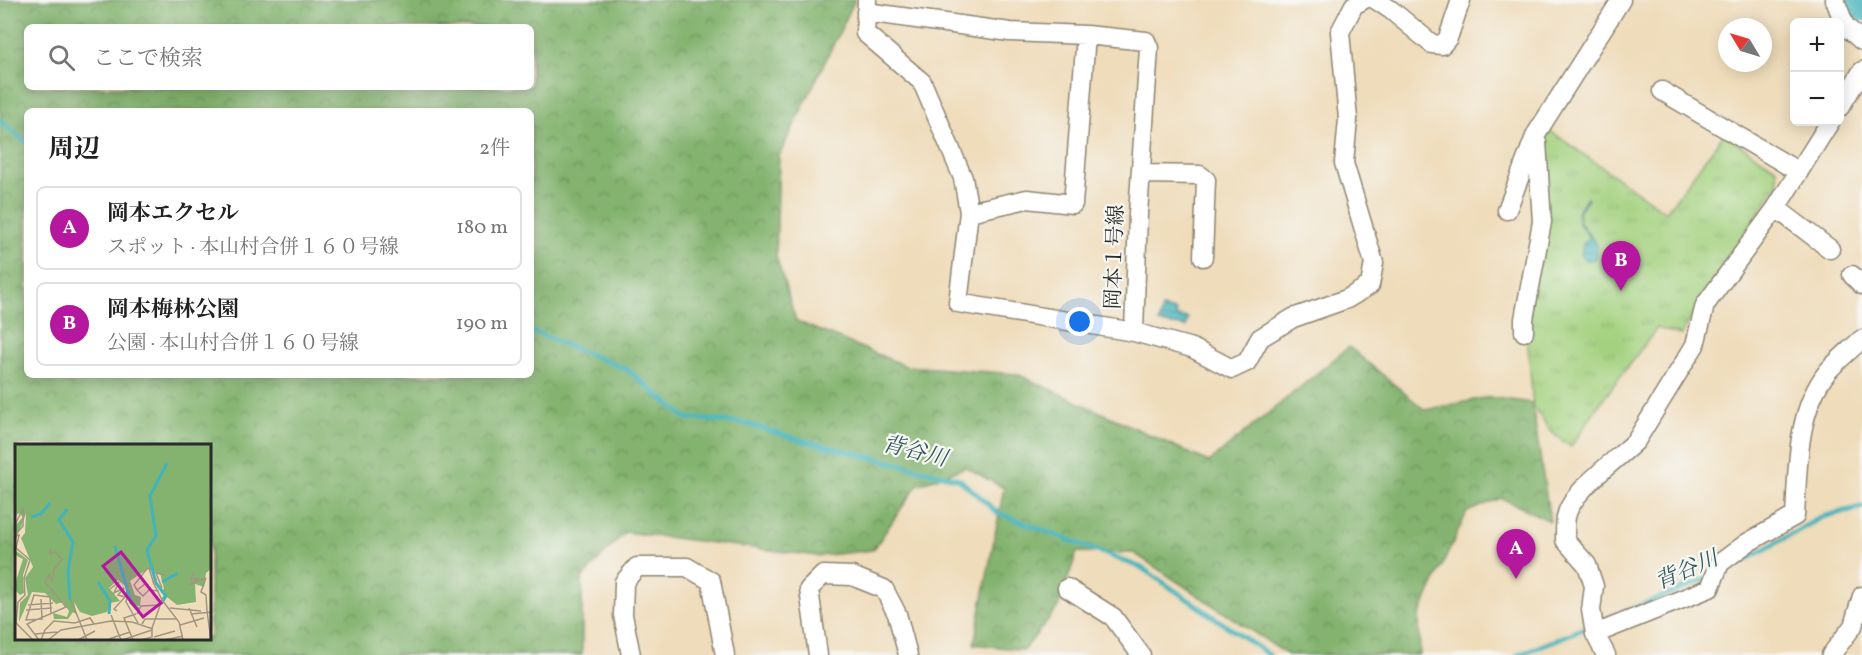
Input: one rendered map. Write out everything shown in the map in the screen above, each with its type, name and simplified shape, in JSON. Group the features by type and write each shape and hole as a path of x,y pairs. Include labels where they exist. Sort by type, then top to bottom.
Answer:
{"street":[{"name":"岡本１号線","path":"1086,35 1146,41 1148,45 1134,332 1192,348 1232,369 1247,362 1260,338 1293,318 1347,299 1370,285 1374,263 1344,163 1348,119 1340,32 1354,5 1363,0"},
{"path":"1376,0 1432,44 1442,45 1448,38 1461,0"},
{"path":"1508,210 1536,134 1621,0"},
{"path":"1835,0 1845,26 1862,41"},
{"path":"969,212 1027,199 1073,204 1086,35 1010,32 866,6 865,33 922,82 963,178 969,212 958,303 1134,332"},
{"path":"1844,99 1862,71"},
{"path":"1662,91 1799,172"},
{"path":"1606,655 1595,634 1591,610 1594,586 1587,565 1565,540 1566,514 1577,497 1604,468 1636,441 1695,345 1705,305 1776,208 1828,126"},
{"path":"1524,332 1524,319 1542,222 1536,134"},
{"path":"1141,174 1200,175 1206,180 1203,257"},
{"path":"1776,208 1830,249"},
{"path":"1595,634 1710,588 1720,563 1747,543 1795,516 1799,442 1812,398 1828,372 1862,339"},
{"path":"632,655 623,615 624,582 637,567 687,567 711,581 725,655"},
{"path":"818,655 809,589 823,575 852,576 884,589 897,614 908,655"},
{"path":"1067,588 1113,617 1141,655"},
{"path":"1831,655 1853,626 1862,596"}],"green space":[{"path":"0,0 855,0 779,156 776,256 796,321 906,366 1017,374 1209,462 1349,347 1425,410 1489,397 1532,403 1550,521 1501,498 1467,512 1419,616 1420,655 1288,655 1134,553 1077,552 1058,607 1024,650 974,644 1004,488 966,467 917,485 873,550 818,556 625,532 582,578 582,655 0,655"},
{"path":"1549,130 1666,212 1724,134 1777,169 1778,184 1725,262 1681,335 1657,328 1598,406 1571,447 1551,432 1533,406 1527,333 1542,144"}],"water":[{"path":"1587,197 1578,213 1580,223 1598,246 1595,259 1587,261 1581,256 1583,244 1590,238 1579,224 1577,212"},
{"path":"1162,308 1176,311 1176,316 1188,318 1186,327 1159,323"}],"waterway":[{"path":"1860,0 1862,5"},
{"name":"背谷川","path":"0,121 24,141"},
{"name":"背谷川","path":"534,332 626,369 686,418 744,423 797,439 959,479 998,513 1142,568 1269,655"},
{"name":"背谷川","path":"1721,574 1822,517 1862,507"},
{"name":"背谷川","path":"1518,655 1709,578"}],"place":[{"name":"岡本梅林公園","path":"1621,291"},
{"name":"岡本エクセル","path":"1516,579"}]}
